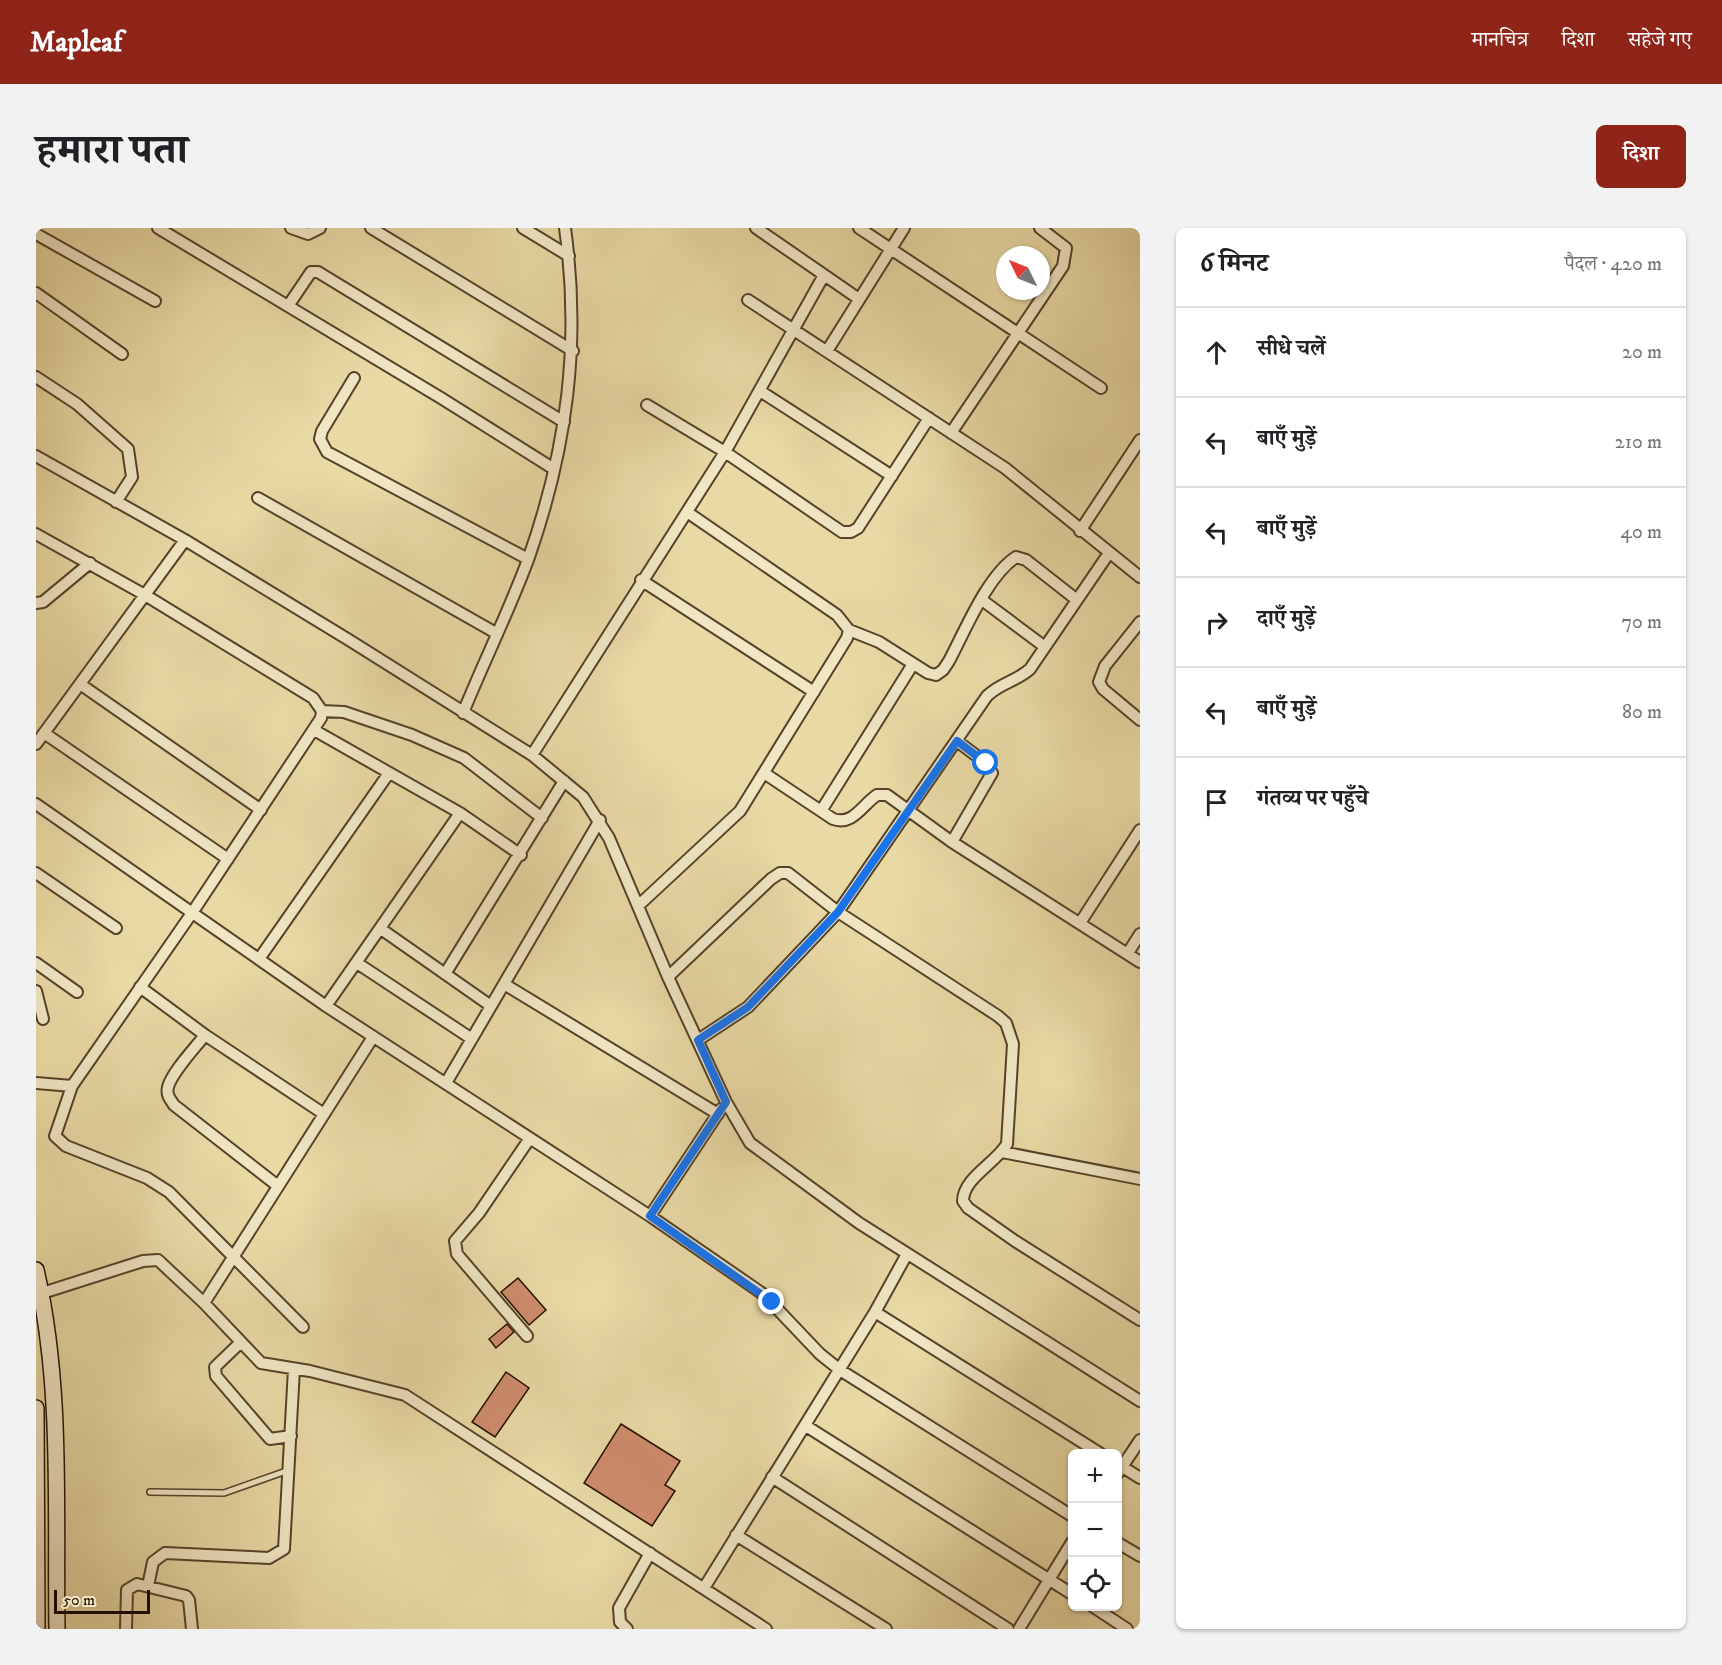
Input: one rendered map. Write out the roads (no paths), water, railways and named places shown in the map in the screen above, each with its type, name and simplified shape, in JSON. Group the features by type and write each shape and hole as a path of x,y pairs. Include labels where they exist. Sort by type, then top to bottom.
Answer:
{"main road":[{"path":"36,1270 39,1295 46,1315 57,1495 57,1629"},
{"path":"36,1408 37,1629"},
{"path":"36,1497 57,1495"}],"street":[{"path":"158,228 554,469"},
{"path":"291,228 308,234 320,228"},
{"path":"371,228 573,351"},
{"path":"523,228 569,256"},
{"path":"463,713 528,559 550,493 564,422 573,351 569,256 565,228"},
{"path":"756,228 859,299"},
{"path":"859,228 1101,388"},
{"path":"827,351 904,228"},
{"path":"951,433 1064,266 1067,256 1066,248 1040,228"},
{"path":"39,234 155,301"},
{"path":"288,306 311,272 318,272 564,422"},
{"path":"532,755 724,452 795,331 824,275"},
{"path":"36,293 123,354"},
{"path":"748,300 1005,468 1080,531 1140,577"},
{"path":"36,377 77,404 128,449 132,477 116,502"},
{"path":"354,378 322,431 320,439 327,452 528,559"},
{"path":"760,391 892,476"},
{"path":"647,405 724,452 842,532 851,532 858,528 929,418"},
{"path":"1080,531 1140,440"},
{"path":"36,456 185,540 532,755 583,797 600,820 639,905 668,977 726,1102 742,1133 758,1151 907,1254 1140,1401"},
{"path":"258,498 496,633"},
{"path":"687,512 837,615 849,630 879,642 928,673 936,675 943,670 982,600 1009,561 1016,557 1026,560 1077,600"},
{"path":"36,534 145,595 313,698 322,711"},
{"path":"36,744 185,540"},
{"path":"698,1040 748,1007 838,912 987,696 995,687 1023,675 1045,647 1108,553"},
{"path":"36,603 42,602 90,563"},
{"path":"641,580 814,692"},
{"path":"982,600 1045,647"},
{"path":"1140,622 1105,666 1098,682 1103,689 1140,720"},
{"path":"639,905 730,822 746,802 847,638 849,630"},
{"path":"821,811 914,664"},
{"path":"80,684 261,810"},
{"path":"303,1327 169,1192 147,1178 59,1142 55,1136 72,1086 261,810 314,730 322,711"},
{"path":"322,711 344,712 412,735 464,758 542,818"},
{"path":"314,730 460,813 520,855"},
{"path":"44,733 228,859"},
{"path":"952,843 992,773 986,763 957,741"},
{"path":"260,959 389,773"},
{"path":"764,773 821,811 842,822 853,818 878,795 887,795 952,843 1140,962"},
{"path":"445,974 564,782"},
{"path":"36,804 326,1006 650,1216 772,1302 820,1354 840,1370 1068,1513"},
{"path":"326,1006 460,813"},
{"path":"446,1083 600,820"},
{"path":"1080,923 1140,830"},
{"path":"36,873 116,928"},
{"path":"668,977 780,873 788,873 838,912 1006,1023 1013,1044 1008,1136 1002,1152 967,1186 963,1201 968,1208 1015,1241 1140,1320"},
{"path":"381,929 491,1006"},
{"path":"1128,953 1140,934"},
{"path":"36,963 77,992"},
{"path":"357,963 472,1039"},
{"path":"504,984 718,1114"},
{"path":"140,987 205,1035 324,1114"},
{"path":"36,991 43,1018"},
{"path":"205,1035 173,1077 168,1087 168,1096 174,1105 278,1186"},
{"path":"204,1303 373,1037"},
{"path":"36,1083 72,1086"},
{"path":"650,1216 726,1102"},
{"path":"527,1336 457,1254 455,1248 460,1233 479,1213 530,1138"},
{"path":"1002,1152 1140,1179"},
{"path":"704,1588 806,1426 907,1254"},
{"path":"39,1295 143,1261 158,1260 204,1303 261,1364 294,1369 405,1395 766,1629"},
{"path":"875,1312 1093,1449"},
{"path":"240,1343 216,1367 216,1376 270,1439 291,1436"},
{"path":"148,1586 153,1562 165,1553 269,1558 278,1555 284,1549 294,1369"},
{"path":"806,1426 1068,1591"},
{"path":"1122,1464 1140,1440"},
{"path":"1122,1469 1140,1478"},
{"path":"772,1478 1008,1629"},
{"path":"736,1535 886,1629"},
{"path":"1122,1545 1140,1556"},
{"path":"1019,1629 1068,1548"},
{"path":"627,1629 620,1622 620,1608 650,1553"},
{"path":"126,1629 127,1590 137,1584 186,1596 189,1600 192,1629"},
{"path":"1100,1611 1127,1629"}],"lane":[{"path":"150,1492 224,1493 289,1470"}]}
